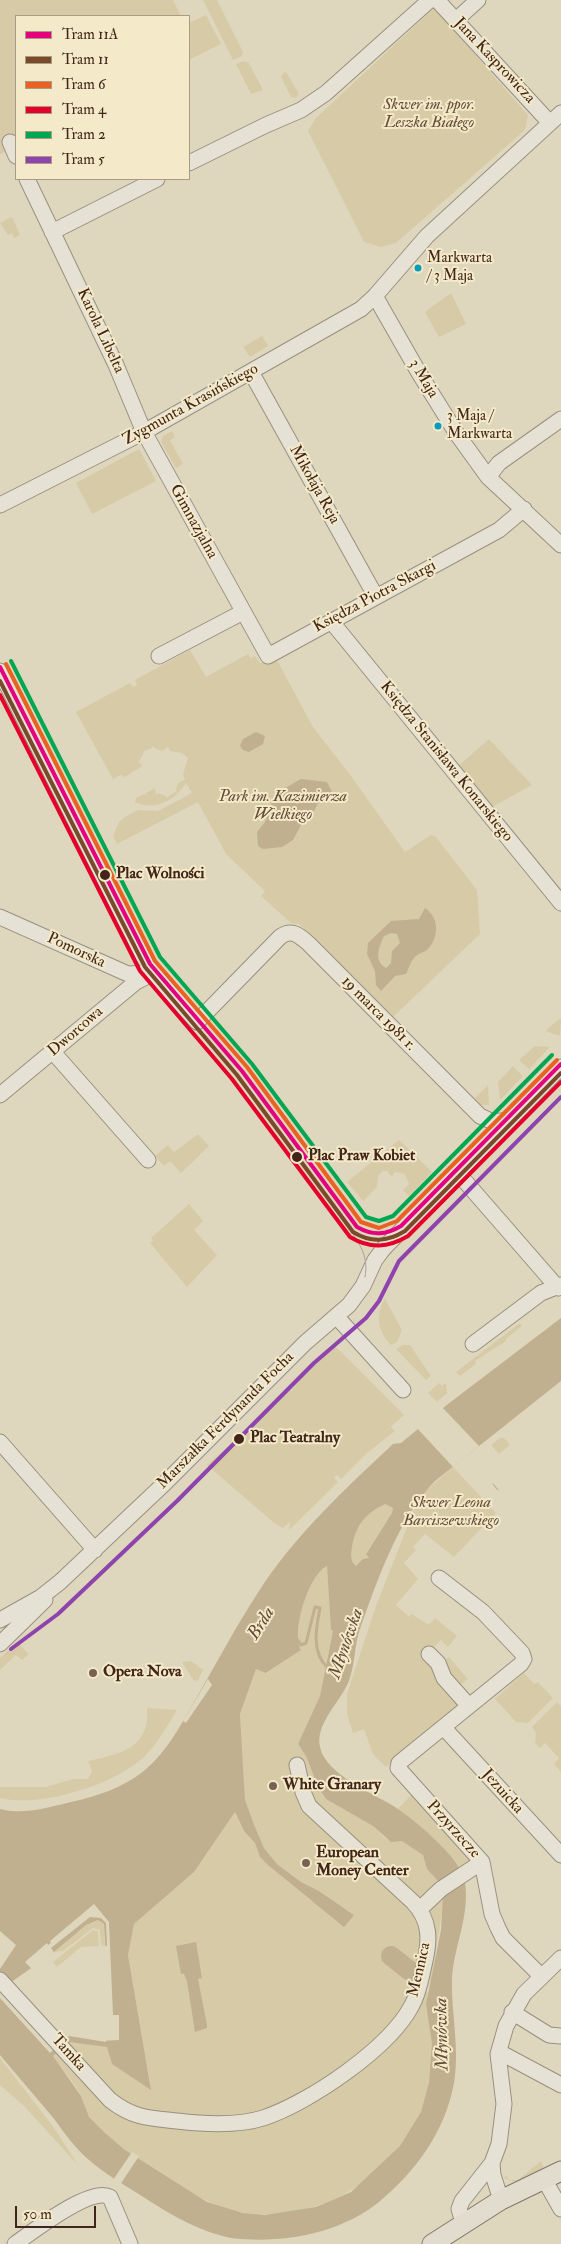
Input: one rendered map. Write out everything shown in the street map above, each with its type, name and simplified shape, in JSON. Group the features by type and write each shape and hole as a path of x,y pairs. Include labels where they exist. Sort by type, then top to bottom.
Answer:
{"main road":[{"path":"432,2244 501,2200 553,2175"}],"street":[{"path":"190,163 301,110 326,93 430,0"},
{"name":"Jana Kasprowicza","path":"437,0 551,117"},
{"path":"456,20 478,0"},
{"name":"Zygmunta Krasińskiego","path":"0,505 144,432 361,309 375,296 427,236 551,117"},
{"name":"Karola Libelta","path":"28,180 116,365 144,432"},
{"path":"52,232 156,180"},
{"name":"3 Maja","path":"375,296 419,373 457,434 488,477 559,539"},
{"name":"Mikołaja Reja","path":"251,372 376,597"},
{"path":"488,477 499,463 561,419"},
{"name":"Gimnazjalna","path":"144,432 243,612"},
{"name":"Księdza Piotra Skargi","path":"243,612 268,656 499,530 524,509"},
{"path":"159,656 243,612"},
{"name":"Księdza Stanisława Konarskiego","path":"331,621 561,903"},
{"path":"0,671 138,947 154,973"},
{"name":"Pomorska","path":"0,917 128,974 154,973"},
{"name":"19 marca 1981 r.","path":"154,973 197,1022 272,945 287,933 295,933 302,937 480,1116"},
{"name":"Dworcowa","path":"0,1095 136,982 154,973"},
{"path":"53,1052 148,1160"},
{"name":"Marszałka Ferdynanda Focha","path":"0,1644 60,1582 165,1483 299,1348 358,1294 380,1253 509,1120 559,1074"},
{"path":"480,1116 493,1122 509,1120"},
{"path":"480,1116 485,1129 482,1147"},
{"path":"457,1172 559,1287 541,1293 473,1344"},
{"path":"336,1316 403,1390"},
{"path":"0,1442 95,1550"},
{"path":"439,1578 483,1612 522,1654 524,1659 444,1728"},
{"name":"Marszałka Ferdynanda Focha","path":"0,1620 41,1597 60,1582"},
{"path":"430,1654 438,1663 444,1678 469,1706"},
{"name":"Przyrzecze","path":"444,1728 400,1763 399,1771 482,1862 492,1914 503,1938 541,1976"},
{"name":"Jezuicka","path":"444,1728 561,1855"},
{"name":"Mennica","path":"141,2118 190,2123 264,2118 301,2100 350,2070 394,2032 413,2004 427,1953 426,1920 420,1909 309,1806 303,1792 297,1765"},
{"path":"420,1909 441,1889 482,1862"},
{"path":"463,2223 459,2209 462,2201 492,2163 500,2144 504,2109 498,2054 512,2012 524,1994 561,1958"},
{"name":"Tamka","path":"0,1980 110,2100 122,2110 141,2118"},
{"path":"512,2012 549,2035 561,2036"},
{"path":"498,2054 505,2055 561,2085"},
{"path":"492,2163 493,2175 501,2200"},
{"path":"553,2175 561,2209"},
{"path":"15,2244 61,2213 98,2194 105,2194 110,2197 130,2244"}],"green space":[{"path":"0,0 173,0 180,15 15,15 15,140 7,151 0,154"},
{"path":"203,0 217,0 243,52 242,56 233,60"},
{"name":"Skwer im. ppor. Leszka Białego","path":"434,8 528,115 525,130 396,243 381,247 364,242 308,131 315,119"},
{"path":"206,15 221,44 190,60 190,23"},
{"path":"244,61 249,63 263,90 251,94 236,64"},
{"path":"286,72 299,94 296,98 291,97 281,77"},
{"path":"12,217 20,235 14,238 12,233 8,235 0,223"},
{"path":"451,293 466,324 439,337 425,312"},
{"path":"262,336 268,346 250,357 243,347"},
{"path":"172,431 175,437 170,440 183,464 176,468 161,442 163,436"},
{"path":"139,449 156,481 92,514 76,483"},
{"name":"Park im. Kazimierza Wielkiego","path":"190,650 206,677 248,654 251,658 255,656 260,663 273,660 278,662 313,727 351,776 405,852 431,835 435,836 477,890 480,934 393,1017 387,1018 357,982 299,924 291,923 261,896 265,891 226,854 198,802 117,844 113,836 119,822 125,817 138,810 158,811 192,793 186,783 176,795 164,803 142,805 135,802 136,798 144,794 147,795 146,793 155,788 156,795 158,793 166,796 166,798 175,792 177,793 178,783 185,780 183,774 188,758 182,753 170,751 168,747 162,751 152,746 152,748 142,752 144,753 138,763 141,763 142,767 134,771 132,770 133,772 125,777 121,775 113,779 76,712 130,683 133,687 137,685 135,680"},
{"path":"489,739 532,785 492,807 458,766"},
{"path":"561,1019 560,1036 545,1031"},
{"path":"535,1046 550,1047 529,1069 519,1060"},
{"path":"513,1066 523,1076 500,1100 498,1082"},
{"path":"488,1085 489,1105 481,1105 475,1098"},
{"path":"198,1134 209,1146 181,1173 170,1161 164,1166 155,1156 168,1145 174,1152"},
{"path":"399,1140 432,1172 409,1196 403,1190 409,1184 405,1174 395,1172 392,1177 387,1171 383,1171 378,1176 377,1187 363,1201 347,1182"},
{"path":"189,1204 203,1221 194,1230 217,1255 187,1287 150,1243 153,1241 151,1238"},
{"path":"385,1299 402,1330 397,1342 391,1345 383,1334 379,1323 380,1311"},
{"path":"520,1323 522,1326 506,1341 475,1361 476,1364 460,1376 456,1372"},
{"path":"333,1344 404,1415 376,1440 391,1427 395,1431 367,1453 341,1479 337,1475 334,1478 338,1482 289,1530 290,1522 283,1528 273,1522 207,1465 288,1389 291,1391 299,1382 297,1379"},
{"path":"403,1345 410,1345 431,1376 426,1380 396,1349"},
{"path":"439,1383 442,1386 446,1383 447,1393 437,1402 428,1393"},
{"path":"500,1438 504,1438 510,1445 499,1454 491,1445"},
{"name":"Skwer Leona Barciszewskiego","path":"453,1467 496,1513 454,1557 425,1534 413,1547 416,1550 404,1563 418,1579 396,1605 409,1617 412,1614 429,1625 435,1618 457,1636 448,1647 441,1640 433,1648 444,1661 449,1657 468,1679 459,1686 468,1698 386,1767 373,1754 364,1729 353,1733 347,1714 347,1694 376,1606 415,1507 423,1493"},
{"path":"385,1504 393,1508 392,1513 366,1553 369,1558 356,1566 351,1555 356,1532 367,1516"},
{"path":"327,1566 331,1630 333,1631 320,1696 298,1744 307,1758 317,1785 326,1799 373,1826 386,1839 402,1841 413,1847 423,1855 427,1869 439,1882 444,1900 431,1981 428,1980 426,1991 428,1993 427,2011 432,2042 432,2069 424,2104 407,2137 389,2160 367,2179 343,2195 316,2206 288,2213 260,2214 231,2210 202,2199 112,2141 90,2118 78,2091 53,2056 70,2041 108,2047 112,2064 151,2089 128,1955 134,1924 194,1872 235,1812 244,1831 255,1843 260,1857 269,1866 310,1900 353,1914 319,1891 301,1882 277,1864 264,1848 245,1800 240,1714 256,1669 267,1673 301,1650 298,1642 298,1631 303,1605 314,1580 320,1571"},
{"path":"17,1642 29,1654 22,1660 16,1655 0,1670 0,1658"},
{"path":"191,1661 203,1670 198,1680 194,1681 182,1662"},
{"path":"524,1673 534,1684 538,1682 553,1698 528,1723 516,1722 495,1699"},
{"path":"557,1702 561,1706 561,1772 554,1764 559,1758 545,1743 540,1748 535,1743 536,1733 532,1727"},
{"path":"147,1708 177,1710 154,1746 131,1767 96,1785 55,1797 35,1800 0,1798 0,1787 46,1787 73,1779 88,1779 92,1771 88,1761 122,1752 138,1741 144,1733 147,1722"},
{"path":"414,1792 473,1859 460,1867 440,1844 398,1809"},
{"path":"98,1920 104,1924 105,1946 101,1945 100,1930 93,1928 63,1951 54,1952 86,1925"},
{"path":"93,1930 98,1932 99,1946 81,1947 57,1967 53,1962"},
{"path":"0,2058 52,2125 78,2165 24,2106 0,2085"},
{"path":"541,2161 544,2169 524,2179 514,2181 509,2180 504,2177 506,2176 510,2180 518,2180"}],"water":[{"path":"256,732 265,736 263,744 249,752 243,750 240,746 243,739"},
{"path":"301,779 327,782 332,792 326,799 318,803 311,817 302,823 293,840 282,847 263,849 258,846 257,832 265,822 273,798 278,792"},
{"path":"425,908 430,912 436,928 434,940 427,950 414,958 406,974 395,976 381,991 376,985 375,971 367,954 368,943 391,921 419,919","holes":["391,933 397,934 400,943 392,951 391,963 386,968 378,958 380,945 384,936"]},
{"path":"561,1318 561,1381 435,1481 410,1513 390,1552 373,1593 359,1632 348,1683 329,1714 319,1738 324,1757 331,1766 341,1775 395,1807 416,1823 449,1854 463,1874 466,1895 464,1919 452,1979 456,2070 450,2101 436,2134 417,2164 379,2202 363,2213 328,2229 290,2238 250,2239 218,2235 194,2226 171,2214 95,2165 66,2136 55,2120 0,2055 0,1998 50,2053 69,2036 106,2042 108,1986 104,1924 98,1920 86,1925 54,1952 0,1990 0,1969 16,1945 0,1931 0,1809 8,1811 34,1810 88,1798 119,1787 146,1769 165,1749 176,1733 250,1605 288,1551 322,1513 393,1444 401,1443 448,1404","holes":["385,1504 393,1508 392,1513 366,1554 369,1558 363,1559 356,1566 351,1555 356,1532 367,1516","327,1566 331,1630 333,1631 320,1696 298,1744 307,1758 317,1785 326,1799 373,1826 391,1842 402,1841 423,1855 427,1869 439,1882 443,1896 441,1930 426,2004 432,2044 429,2083 421,2112 400,2146 351,2192 316,2207 265,2215 243,2213 207,2202 125,2150 89,2117 81,2096 53,2056 70,2042 107,2047 112,2064 151,2090 128,1955 134,1924 194,1872 235,1812 244,1831 255,1843 260,1857 269,1866 344,1927 354,1915 319,1891 301,1882 277,1864 264,1848 245,1800 240,1714 256,1669 266,1673 301,1650 298,1642 298,1631 303,1605 320,1571"]},
{"path":"196,1942 202,1978 198,1979 207,2028 195,2032 187,1981 184,1974 181,1974 176,1946"},
{"path":"406,1960 415,1966 411,1981 398,1971"}],"pier":[{"path":"441,1406 479,1446 453,1467 416,1427"},
{"path":"208,1679 212,1685 186,1723 183,1721"},
{"path":"94,1904 109,1922 113,2015 119,2015 119,2040 100,2041 105,2038 104,1958 105,1946 107,1946 106,1923 101,1918 90,1917 51,1948 54,1952 32,1969 25,1962 47,1943 48,1945 51,1943 50,1941"},
{"path":"132,2152 139,2156 120,2185 113,2180"}],"waterway":[{"name":"Młynówka","path":"297,1639 301,1645 306,1643 315,1607 320,1608 316,1632 317,1648 319,1655 328,1668"},
{"path":"391,1956 410,1971"}],"tram line":[{"name":"2","path":"11,661 160,957 252,1064 366,1217 379,1221 393,1216 552,1055"},
{"name":"6","path":"6,664 155,961 247,1067 361,1222 379,1228 397,1221 557,1060"},
{"name":"11A","path":"0,667 150,964 242,1071 357,1227 369,1232 385,1233 401,1226 561,1064"},
{"name":"11","path":"0,681 145,967 237,1075 353,1232 366,1238 379,1240 405,1231 561,1073"},
{"name":"4","path":"0,695 140,971 232,1079 350,1237 365,1244 379,1246 393,1243 408,1236 561,1082"},
{"name":"5","path":"11,1649 58,1614 177,1501 314,1363 366,1318 379,1301 399,1261 561,1097"},
{"path":"347,1225 362,1250 366,1262 365,1277"},
{"path":"493,1484 498,1490"}],"place":[{"name":"Markwarta / 3 Maja","path":"418,268"},
{"name":"3 Maja / Markwarta","path":"438,426"},
{"name":"Plac Wolności","path":"105,875"},
{"name":"Plac Praw Kobiet","path":"297,1157"},
{"name":"Plac Teatralny","path":"239,1439"},
{"name":"Opera Nova","path":"93,1673"},
{"name":"White Granary","path":"273,1786"},
{"name":"European Money Center","path":"306,1863"}],"water label":[{"name":"Brda","path":"262,1624"}]}
